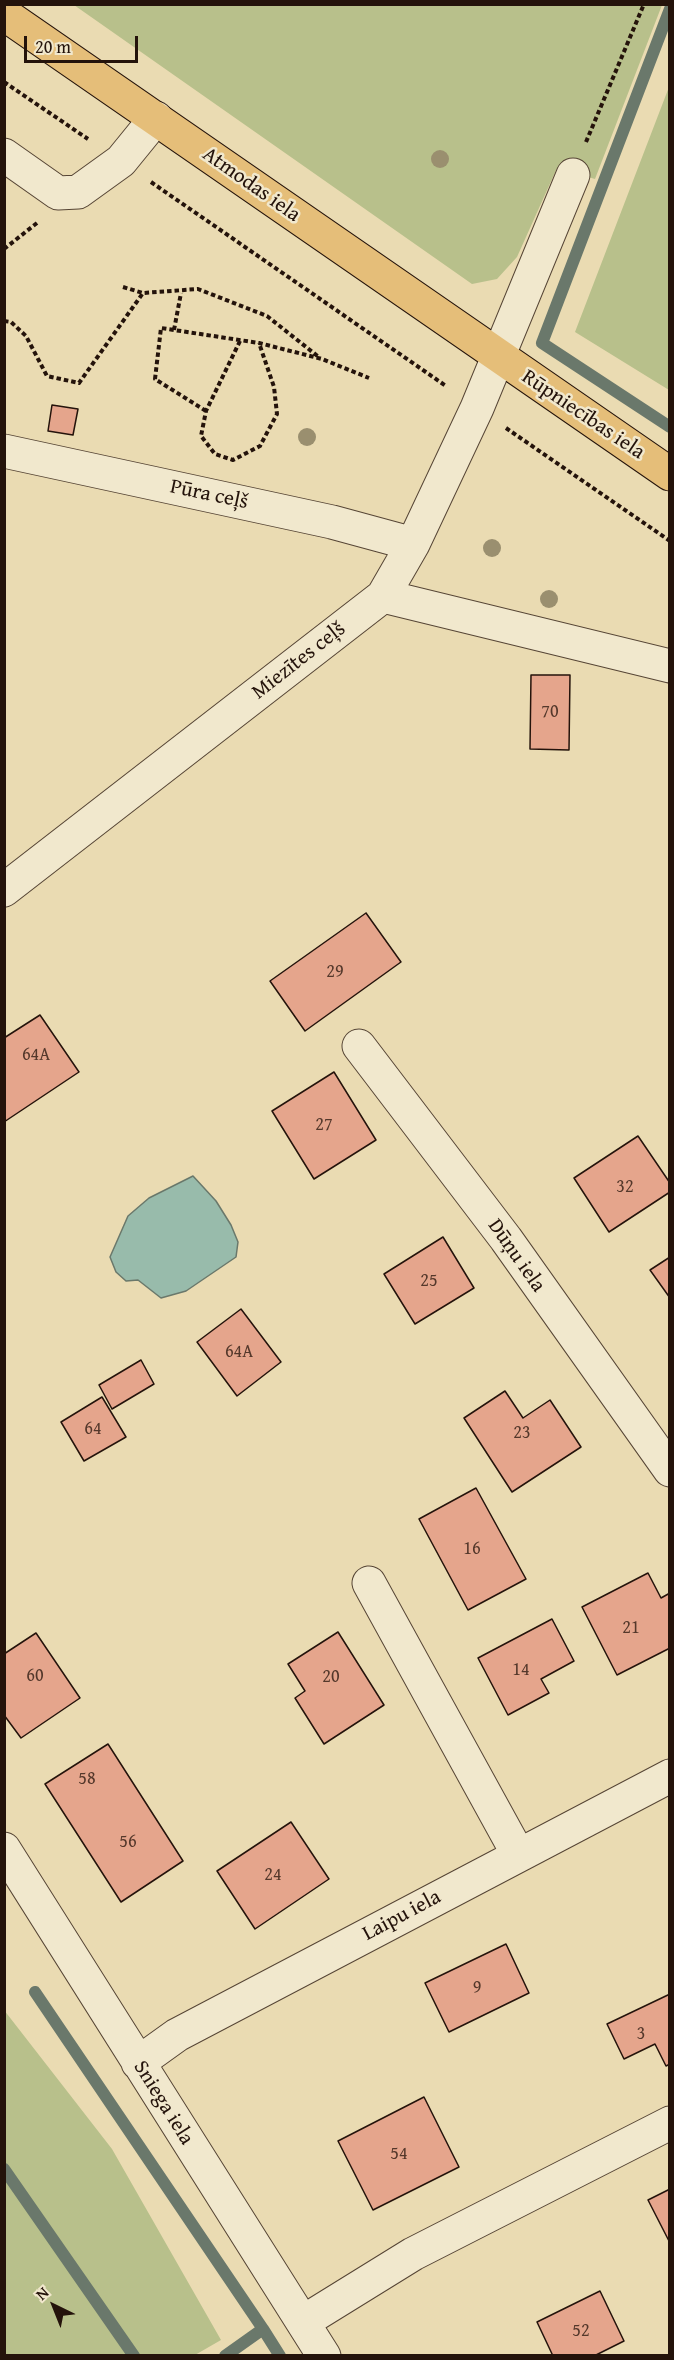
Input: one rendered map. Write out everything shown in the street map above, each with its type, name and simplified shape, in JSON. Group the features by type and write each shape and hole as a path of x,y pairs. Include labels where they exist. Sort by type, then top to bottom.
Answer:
{"main road":[{"name":"Atmodas iela","path":"4,14 497,356"},
{"name":"Rūpniecības iela","path":"497,356 669,474"}],"street":[{"path":"4,155 58,193 78,192 121,161 156,118"},
{"name":"Miezītes ceļš","path":"4,890 383,596 413,544 477,408 573,175"},
{"name":"Pūra ceļš","path":"4,452 332,522 413,544"},
{"path":"383,596 669,666"},
{"name":"Dūņu iela","path":"359,1046 506,1239 669,1470"},
{"path":"369,1583 518,1854"},
{"name":"Laipu iela","path":"138,2063 177,2035 669,1776"},
{"name":"Sniega iela","path":"4,1849 324,2355"},
{"path":"303,2322 413,2254 669,2123"}],"path":[{"path":"573,175 644,4"},
{"path":"4,82 669,541"},
{"path":"4,249 39,221"},
{"path":"123,287 143,293 181,293 198,290 267,316 322,359"},
{"path":"4,321 10,322 26,336 47,376 79,383 143,293"},
{"path":"174,330 181,293"},
{"path":"206,411 155,379 161,328 259,343 322,359 369,378"},
{"path":"240,340 206,411 201,436 215,453 233,460 260,446 277,414 274,387 259,343"}],"green space":[{"path":"74,5 662,5 595,179 557,168 517,257 497,279 472,284"},
{"path":"669,87 670,390 575,332"},
{"path":"4,2010 112,2149 221,2340 195,2355 5,2355"}],"shaded area":[{"path":"193,1176 216,1201 231,1225 238,1242 236,1257 186,1291 161,1298 138,1280 126,1281 116,1272 110,1257 128,1216 149,1198"}],"building":[{"path":"52,405 78,409 73,435 48,431"},
{"path":"531,675 570,675 569,750 530,749"},
{"path":"366,913 401,962 305,1031 270,981"},
{"path":"40,1015 79,1072 4,1122 4,1038"},
{"path":"334,1072 376,1140 314,1179 272,1111"},
{"path":"638,1136 670,1183 670,1192 609,1232 574,1178"},
{"path":"443,1237 474,1288 415,1324 384,1274"},
{"path":"670,1257 670,1298 650,1270"},
{"path":"241,1309 281,1362 237,1396 197,1342"},
{"path":"141,1360 154,1384 112,1409 99,1385"},
{"path":"505,1391 523,1418 550,1400 581,1447 512,1492 464,1418"},
{"path":"102,1397 126,1437 84,1461 61,1422"},
{"path":"476,1488 526,1579 468,1610 419,1519"},
{"path":"648,1573 661,1598 670,1593 670,1648 617,1675 582,1607"},
{"path":"552,1619 574,1661 541,1679 549,1693 508,1715 478,1658"},
{"path":"338,1632 384,1705 324,1744 295,1698 305,1691 288,1664"},
{"path":"36,1633 80,1698 21,1738 4,1715 4,1654"},
{"path":"108,1744 183,1861 121,1902 45,1784"},
{"path":"291,1822 329,1879 255,1929 217,1871"},
{"path":"506,1944 529,1993 449,2032 425,1983"},
{"path":"670,1994 670,2064 666,2066 655,2044 624,2059 607,2024"},
{"path":"424,2097 459,2167 373,2210 338,2141"},
{"path":"670,2189 670,2243 648,2200"},
{"path":"600,2291 624,2341 594,2356 553,2356 537,2322"}],"waterway":[{"path":"670,9 542,343 670,427"},
{"path":"35,1992 263,2329"},
{"path":"4,2169 134,2356"},
{"path":"225,2356 263,2329 280,2356"}]}
